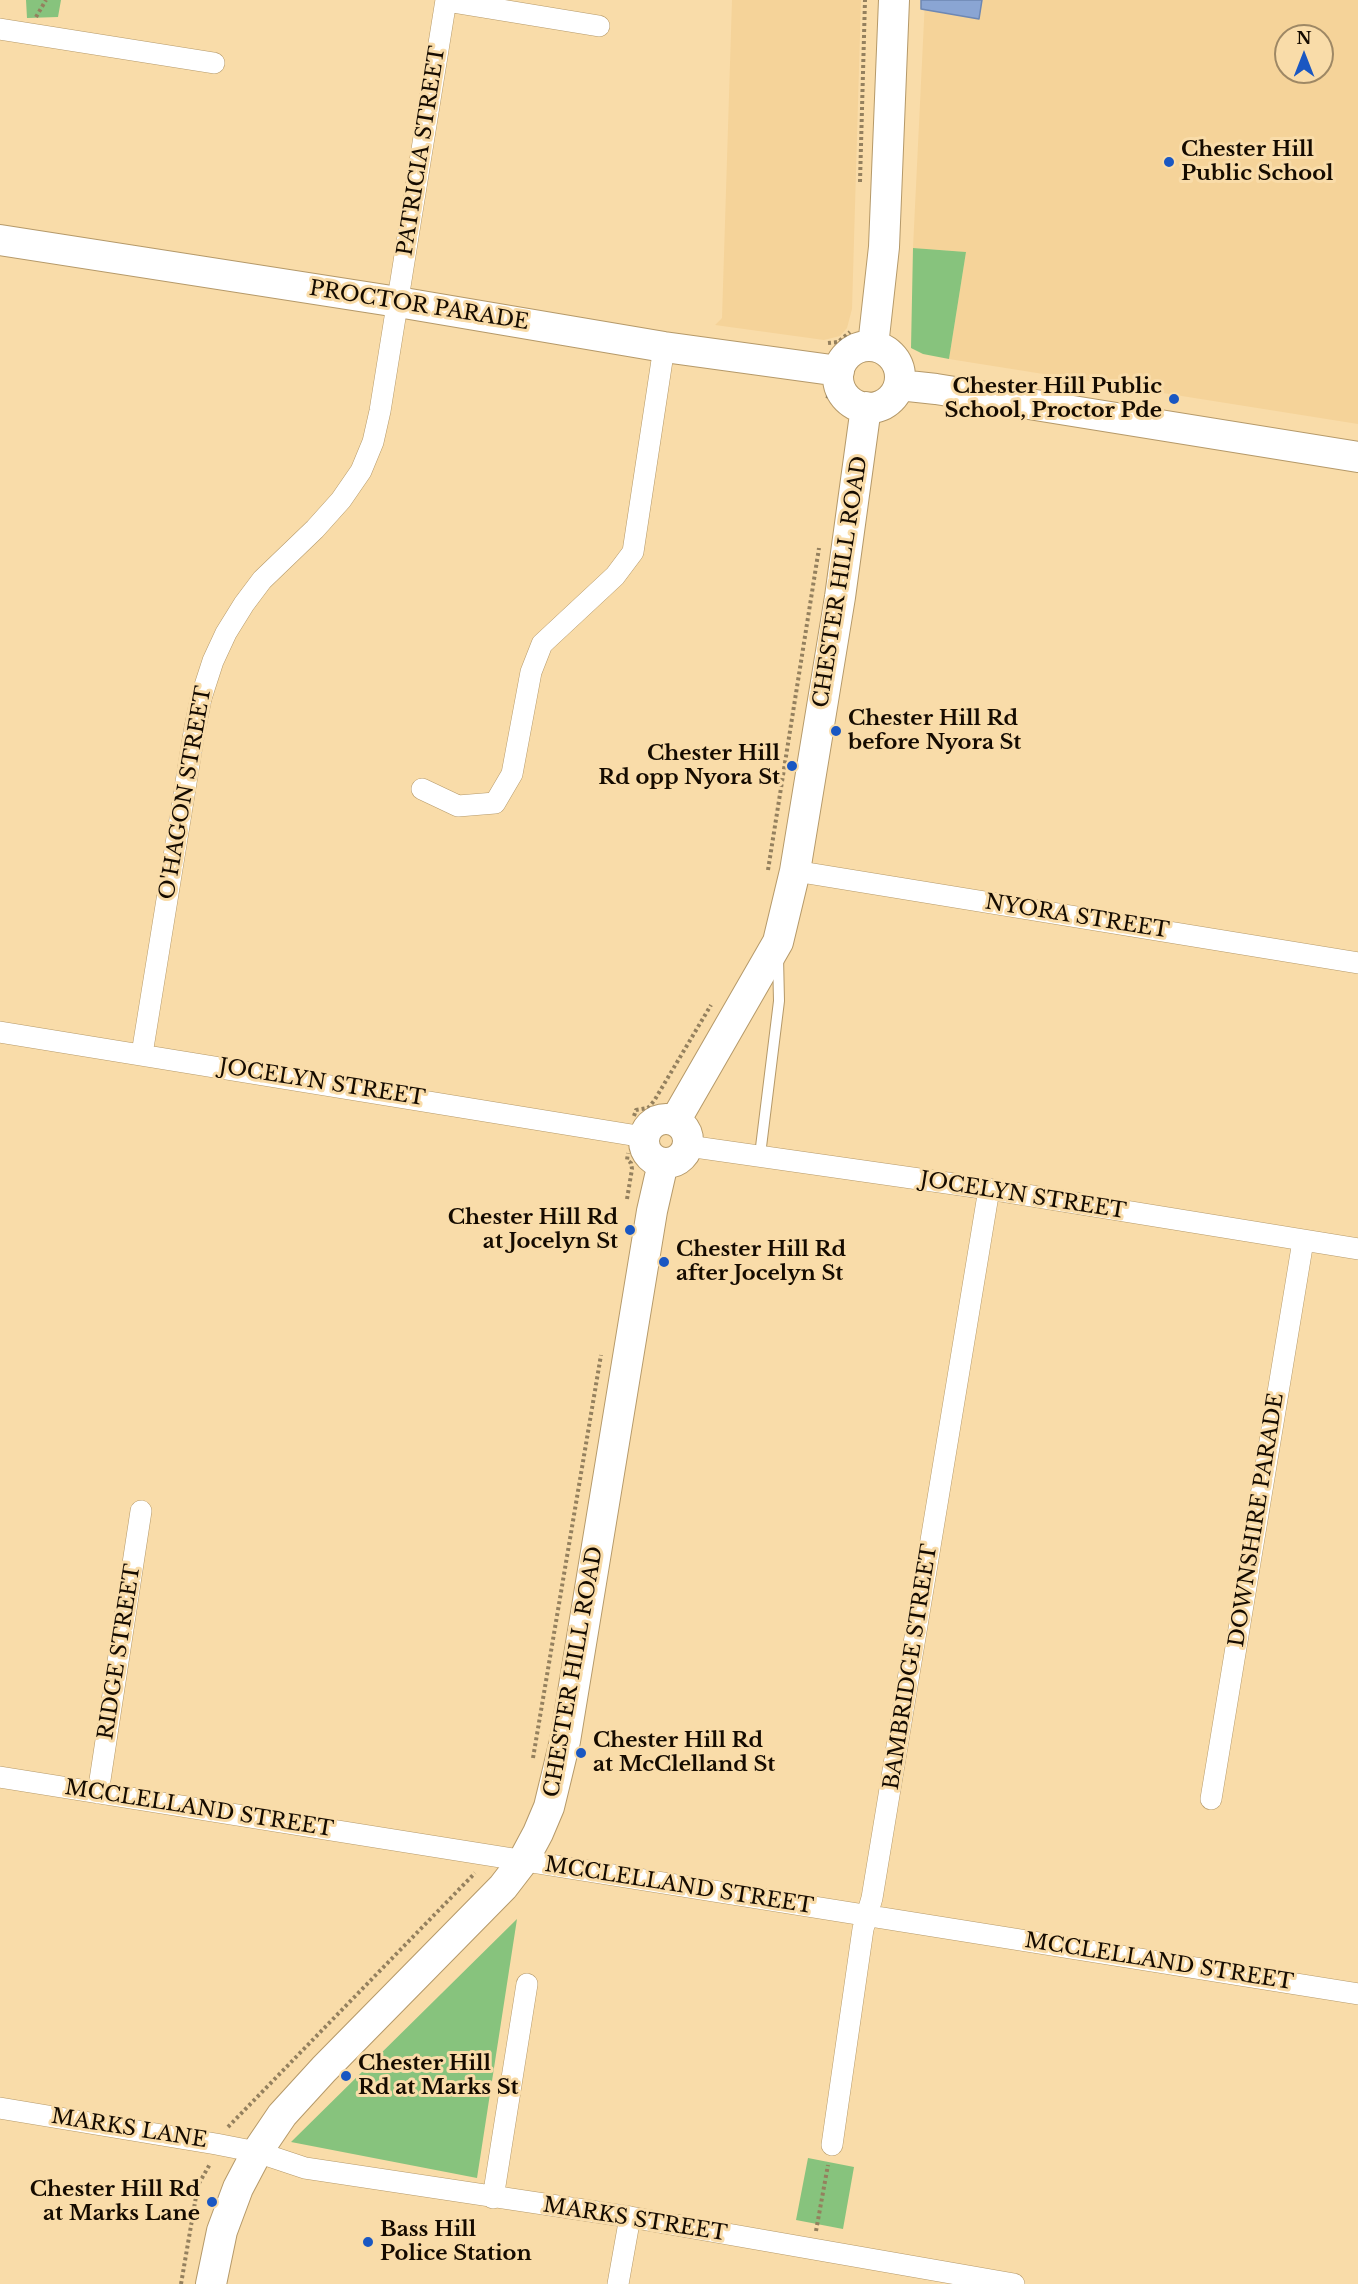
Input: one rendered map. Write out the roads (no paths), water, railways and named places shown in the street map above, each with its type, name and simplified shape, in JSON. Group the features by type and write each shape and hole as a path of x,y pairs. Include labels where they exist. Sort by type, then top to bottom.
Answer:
{"street":[{"path":"446,0 599,26"},
{"name":"PATRICIA STREET","path":"398,302 446,0"},
{"path":"873,346 885,247 894,0"},
{"path":"0,29 214,63"},
{"name":"PROCTOR PARADE","path":"0,240 398,302 664,347 839,371"},
{"name":"O'HAGON STREET","path":"142,1054 194,733 201,698 213,661 226,633 262,579 315,529 341,500 361,471 373,442 380,411 398,302"},
{"path":"863,346 873,346 884,349 892,355 898,364 899,385 890,400 882,405 854,408 856,404 842,392 839,384 839,371 846,356 854,350 863,346"},
{"path":"422,789 458,806 495,803 512,774 531,672 542,644 615,576 633,552 664,347"},
{"path":"899,385 1358,457"},
{"name":"CHESTER HILL ROAD","path":"682,1134 778,942 795,871 840,597 854,408"},
{"name":"NYORA STREET","path":"795,871 1358,963"},
{"name":"JOCELYN STREET","path":"0,1032 636,1135"},
{"path":"666,1119 682,1134 686,1153 677,1161 663,1163 648,1154 636,1135 656,1122 666,1119"},
{"name":"JOCELYN STREET","path":"682,1134 760,1155 990,1189 1358,1249"},
{"name":"CHESTER HILL ROAD","path":"211,2284 222,2230 238,2188 257,2152 289,2107 481,1910 523,1861 549,1807 565,1741 651,1211 663,1163"},
{"name":"BAMBRIDGE STREET","path":"832,2145 863,1929 872,1898 990,1189"},
{"name":"DOWNSHIRE PARADE","path":"1211,1799 1303,1241"},
{"name":"RIDGE STREET","path":"98,1793 141,1511"},
{"name":"MCCLELLAND STREET","path":"0,1777 1358,1994"},
{"path":"493,2198 527,1984"},
{"name":"MARKS LANE","path":"0,2108 257,2152"},
{"name":"MARKS STREET","path":"257,2152 305,2168 630,2217 812,2249 902,2275 1014,2284"},
{"path":"618,2284 630,2217"}],"lane":[{"path":"760,1155 779,1001 778,942"}],"place":[{"name":"Chester Hill Public School","path":"1169,162"},
{"name":"Chester Hill Public School, Proctor Pde","path":"1174,399"},
{"name":"Chester Hill Rd before Nyora St","path":"836,731"},
{"name":"Chester Hill Rd opp Nyora St","path":"792,766"},
{"name":"Chester Hill Rd at Jocelyn St","path":"630,1230"},
{"name":"Chester Hill Rd after Jocelyn St","path":"664,1262"},
{"name":"Chester Hill Rd at McClelland St","path":"581,1753"},
{"name":"Chester Hill Rd at Marks St","path":"346,2076"},
{"name":"Chester Hill Rd at Marks Lane","path":"212,2202"},
{"name":"Bass Hill Police Station","path":"368,2242"}]}
